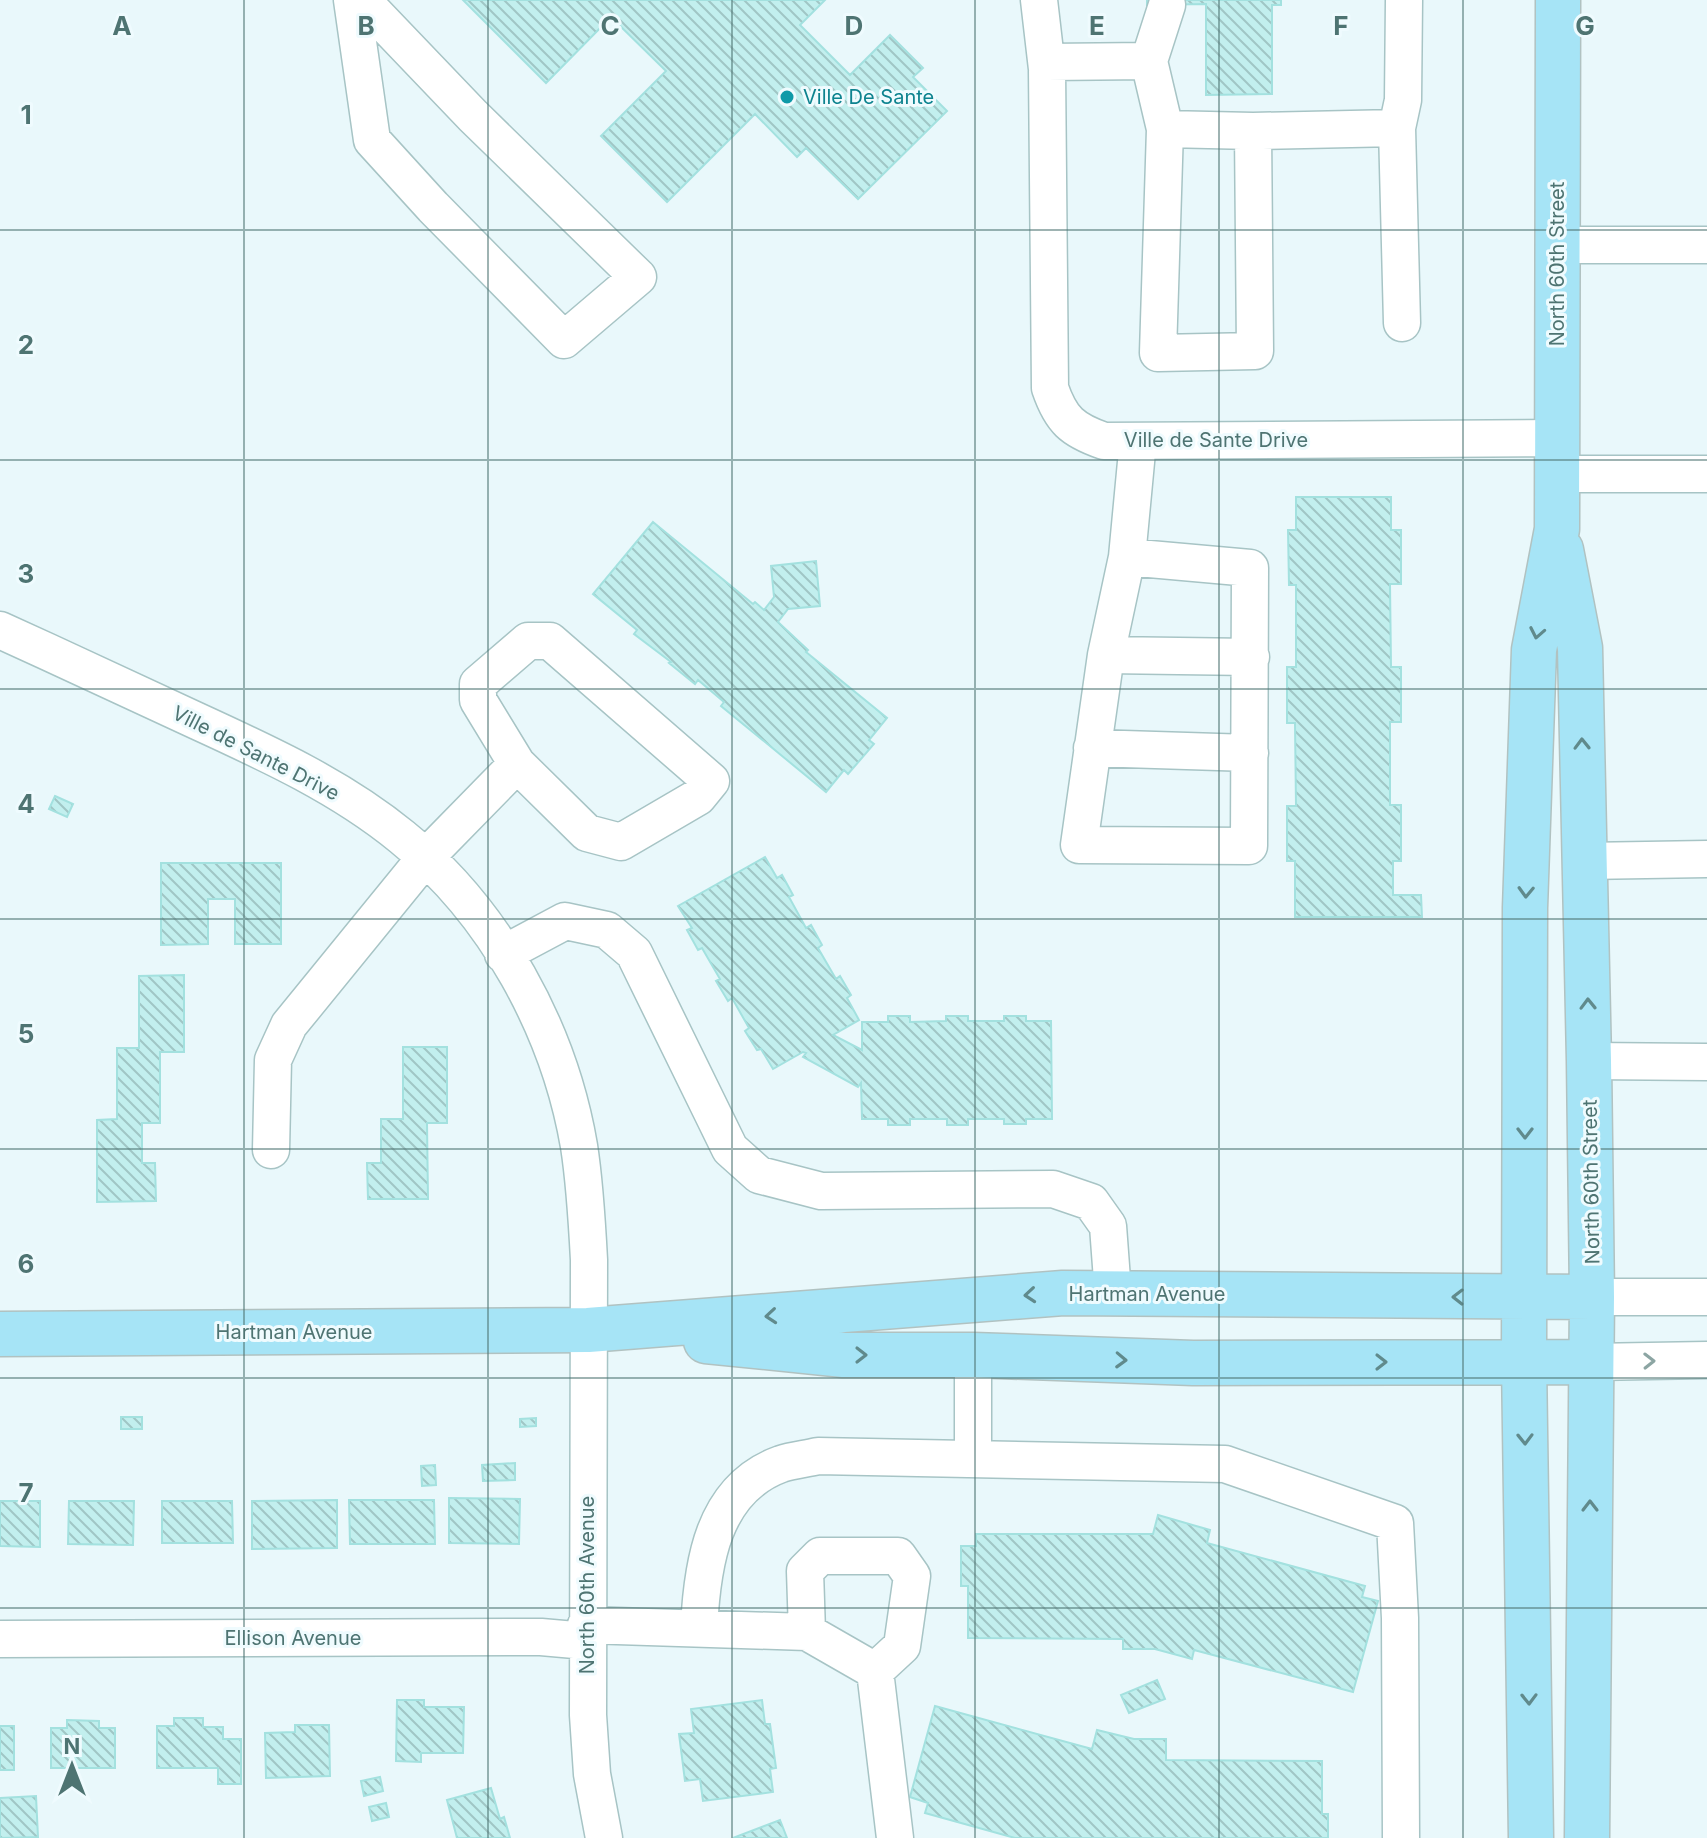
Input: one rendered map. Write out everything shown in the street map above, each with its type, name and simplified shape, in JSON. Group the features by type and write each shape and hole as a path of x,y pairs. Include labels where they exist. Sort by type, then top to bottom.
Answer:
{"main road":[{"name":"North 60th Street","path":"1531,1838 1524,1361 1525,908 1534,650 1557,529 1558,0"},
{"name":"North 60th Street","path":"1557,529 1580,648 1585,861 1592,1297 1587,1838"},
{"name":"Hartman Avenue","path":"0,1334 588,1330 1063,1293 1592,1297"},
{"name":"Hartman Avenue","path":"588,1330 844,1355 973,1355 1193,1363 1591,1362"}],"street":[{"path":"352,0 372,140 564,340 638,277 473,116 362,0"},
{"name":"Ville de Sante Drive","path":"1039,0 1047,62 1050,388 1058,410 1072,427 1104,441 1557,456 1707,474"},
{"path":"1402,323 1397,128 1403,100 1404,0"},
{"path":"1167,5 1149,61 1165,129 1158,353 1255,351 1253,131"},
{"path":"1047,62 1149,61"},
{"path":"1165,129 1397,128"},
{"path":"1557,245 1707,245"},
{"path":"1127,557 1250,568 1249,846 1079,845 1106,655 1127,557 1138,441"},
{"name":"Ville de Sante Drive","path":"0,630 328,785 402,837 462,896 522,984 548,1039 566,1091 586,1198 588,1330"},
{"path":"528,641 550,641 711,781 698,797 621,842 587,833 517,764 478,700 478,684 528,641"},
{"path":"1106,655 1251,657"},
{"path":"1092,748 1250,753"},
{"path":"271,1150 273,1060 289,1025 425,858 517,764"},
{"path":"1585,861 1707,859"},
{"path":"503,954 565,921 607,930 634,953 730,1149 759,1175 821,1191 1053,1189 1091,1202 1108,1226 1113,1293"},
{"path":"1589,1061 1707,1062"},
{"name":"Hartman Avenue","path":"1592,1297 1707,1297"},
{"name":"North 60th Avenue","path":"588,1330 586,1633 592,1774 604,1838"},
{"path":"973,1355 973,1459"},
{"name":"Hartman Avenue","path":"1591,1362 1707,1360"},
{"path":"699,1628 701,1587 714,1530 727,1508 756,1477 782,1464 818,1456 1225,1464 1395,1523 1400,1618 1401,1838"},
{"path":"820,1556 898,1556 912,1576 902,1646 875,1671 807,1632 805,1571 820,1556"},
{"name":"Ellison Avenue","path":"0,1639 541,1637 699,1628 807,1632"},
{"path":"875,1671 895,1838"}],"building":[{"name":"Ville De Sante","path":"463,0 825,0 800,25 850,75 890,35 923,68 913,77 947,111 858,199 806,148 797,157 755,114 667,202 601,136 666,71 611,17 546,83"},
{"path":"1147,0 1281,0 1281,5 1272,5 1272,94 1206,95 1206,4 1147,5"},
{"path":"1296,497 1391,497 1391,530 1401,530 1401,584 1390,584 1391,667 1401,667 1401,722 1390,722 1390,805 1401,805 1401,861 1393,861 1393,895 1421,895 1422,917 1295,917 1295,861 1287,861 1287,806 1296,806 1295,723 1287,723 1287,667 1296,667 1296,585 1289,585 1288,530 1296,530"},
{"path":"653,522 764,610 774,597 771,566 816,561 820,606 788,609 778,622 808,650 806,652 887,718 869,740 874,744 848,774 844,770 826,792 721,706 724,702 698,680 695,684 634,634 637,630 593,594"},
{"path":"55,796 73,804 67,817 49,809"},
{"path":"765,857 777,878 782,875 793,895 789,897 806,928 811,925 822,945 818,948 836,979 840,976 851,995 847,998 859,1020 833,1035 862,1050 862,1022 888,1022 888,1016 910,1016 910,1022 946,1021 946,1016 968,1016 968,1021 1004,1021 1004,1016 1026,1016 1026,1021 1051,1021 1052,1119 1026,1119 1026,1124 1004,1124 1004,1119 968,1119 968,1125 947,1125 947,1119 910,1119 910,1125 888,1125 888,1119 862,1119 861,1083 858,1087 803,1057 806,1053 773,1069 745,1031 749,1028 732,998 728,1001 716,981 720,979 702,948 698,950 687,930 692,928 678,906"},
{"path":"161,863 281,863 281,944 235,944 235,899 208,899 208,944 161,945"},
{"path":"184,975 184,1052 160,1052 160,1123 142,1123 142,1163 155,1163 156,1201 97,1202 97,1120 117,1119 117,1048 139,1048 139,976"},
{"path":"403,1047 447,1047 447,1123 427,1123 428,1199 368,1199 367,1163 381,1163 381,1119 403,1119"},
{"path":"121,1417 142,1417 142,1429 121,1429"},
{"path":"536,1418 536,1426 520,1427 520,1419"},
{"path":"515,1463 515,1480 483,1481 482,1465"},
{"path":"435,1465 436,1485 422,1486 421,1466"},
{"path":"449,1498 520,1499 519,1544 449,1543"},
{"path":"337,1500 337,1548 252,1549 252,1501"},
{"path":"349,1500 434,1500 435,1544 350,1544"},
{"path":"0,1501 40,1501 40,1547 0,1546"},
{"path":"69,1501 134,1501 133,1545 68,1544"},
{"path":"162,1501 232,1501 233,1543 162,1543"},
{"path":"1158,1515 1210,1530 1207,1543 1365,1586 1362,1597 1378,1601 1353,1692 1194,1650 1192,1659 1155,1649 1123,1649 1123,1639 968,1638 968,1586 961,1586 961,1546 976,1546 976,1534 1153,1534"},
{"path":"1157,1680 1165,1699 1129,1713 1121,1695"},
{"path":"397,1700 424,1700 424,1707 464,1707 463,1753 421,1753 421,1762 396,1761"},
{"path":"762,1700 765,1724 770,1724 776,1768 770,1769 773,1792 703,1801 700,1779 685,1781 679,1734 694,1733 691,1709"},
{"path":"935,1706 1092,1749 1097,1730 1134,1739 1166,1739 1166,1760 1322,1761 1322,1814 1328,1814 1328,1838 1015,1838 925,1813 928,1803 910,1797"},
{"path":"174,1718 203,1718 203,1727 223,1727 223,1739 241,1739 241,1784 218,1784 218,1768 157,1768 157,1726 174,1726"},
{"path":"67,1720 99,1721 99,1728 115,1728 115,1768 51,1768 51,1728 67,1728"},
{"path":"295,1725 329,1725 330,1776 266,1778 265,1733 295,1732"},
{"path":"0,1726 14,1726 14,1770 0,1770"},
{"path":"380,1777 383,1791 364,1796 361,1781"},
{"path":"491,1788 500,1819 504,1817 510,1838 457,1838 447,1800"},
{"path":"36,1796 38,1837 0,1838 0,1798"},
{"path":"386,1803 389,1817 372,1821 369,1807"},
{"path":"780,1820 787,1838 733,1838"}],"place":[{"name":"Ville De Sante","path":"787,97"}]}
